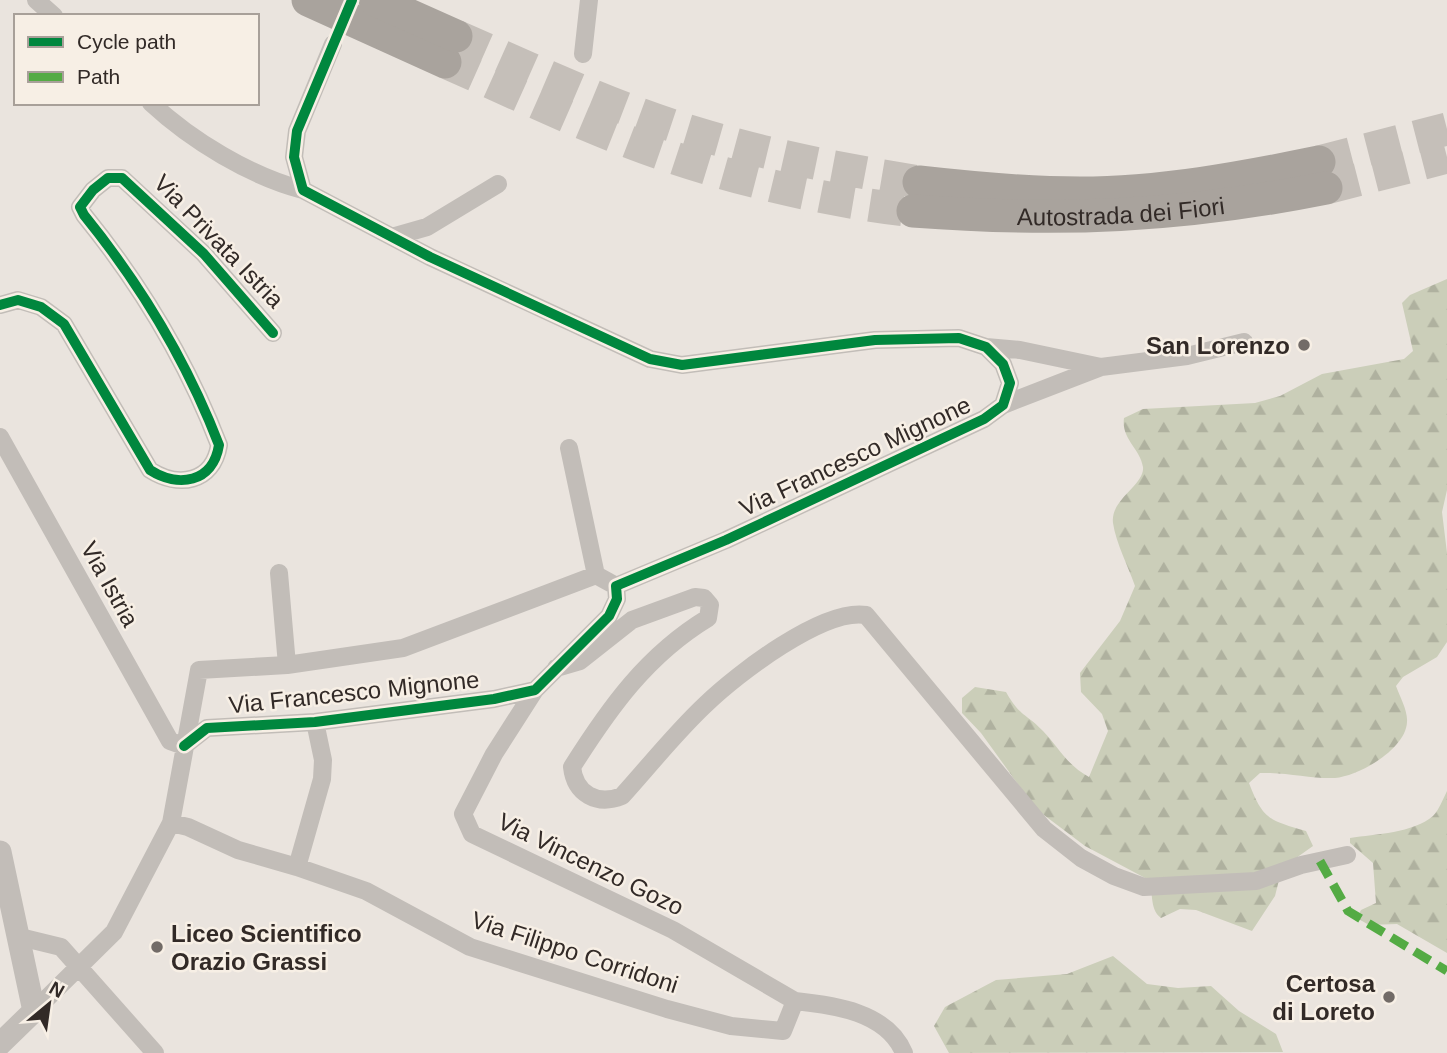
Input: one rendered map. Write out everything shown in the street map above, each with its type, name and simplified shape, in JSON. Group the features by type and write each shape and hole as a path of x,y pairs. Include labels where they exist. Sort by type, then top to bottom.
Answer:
{"highway":[{"path":"308,0 450,49 375,0"},
{"name":"Autostrada dei Fiori","path":"916,196 996,217 1164,214 1242,205 1322,175"}],"street":[{"path":"36,0 52,14"},
{"path":"583,54 589,0"},
{"path":"303,190 294,157 297,131 333,44"},
{"name":"Via Francesco Mignone","path":"153,105 228,157 280,184 303,190 392,237 650,359 682,365 875,340 959,338 986,347 1020,350 1101,367"},
{"name":"Via Privata Istria","path":"0,305 18,300 30,303 41,307 64,324 150,470 165,480 184,482 198,476 213,461 219,445 172,343 133,279 84,215 80,206 85,198 108,178 122,178 204,254 273,333"},
{"path":"392,237 427,227 498,184"},
{"name":"Via Francesco Mignone","path":"616,586 820,497 984,419 1003,405 1101,367 1187,356 1244,342"},
{"name":"Via Francesco Mignone","path":"986,347 1003,363 1010,383 1003,405"},
{"name":"Via Istria","path":"0,438 170,741 184,746"},
{"path":"569,448 596,575"},
{"path":"279,573 287,665"},
{"path":"0,1044 114,932 171,823 199,670 287,665 404,648 596,575 616,586 617,599 609,616 535,690"},
{"path":"556,668 580,661 632,620 695,597 704,598 710,605 708,618 677,637 646,665 572,767 573,777 584,794 603,801 622,796 705,705 733,681 807,631 837,616 855,613 873,620 1044,829 1081,858 1124,880 1144,887 1256,881 1301,865 1348,855"},
{"name":"Via Francesco Mignone","path":"184,746 207,727 316,722 494,699 535,690"},
{"name":"Via Vincenzo Gozo","path":"535,690 494,754 463,814 472,834 673,930 795,1001"},
{"path":"297,866 322,779 323,760 316,722"},
{"name":"Via Filippo Corridoni","path":"171,823 188,827 238,850 297,866 366,891 470,947 667,1009 730,1026 783,1031 795,1001"},
{"path":"0,852 34,1011"},
{"path":"20,937 61,947 155,1053"},
{"path":"795,1001 849,1009 881,1025 901,1044 904,1053"}],"green space":[{"path":"1447,279 1447,490 1442,512 1447,553 1447,642 1437,657 1403,677 1396,686 1407,718 1405,732 1399,742 1380,759 1368,767 1335,778 1260,773 1249,783 1258,804 1268,816 1306,831 1313,846 1282,868 1275,896 1252,931 1196,910 1180,909 1161,918 1154,909 1147,879 1085,846 1036,809 981,733 962,713 962,698 975,687 1006,692 1019,711 1043,731 1069,762 1089,777 1108,731 1102,714 1081,692 1080,673 1120,621 1135,586 1113,523 1117,507 1139,480 1143,467 1125,432 1124,418 1143,409 1255,403 1280,396 1322,374 1404,359 1413,351 1402,303 1410,295"},
{"path":"1447,791 1447,953 1397,924 1369,925 1357,918 1361,910 1376,903 1373,863 1350,843 1350,838 1394,832 1425,822 1435,814"},
{"path":"1113,956 1147,984 1178,988 1211,986 1239,1011 1276,1034 1283,1052 949,1053 934,1026 945,1007 996,980 1067,974"}],"tunnel":[{"path":"456,36 606,101 699,134 808,162 919,182"},
{"path":"445,62 597,129 690,163 800,192 913,211"},
{"path":"1319,162 1447,129"},
{"path":"1326,188 1447,157"}],"marked path":[{"path":"1320,861 1348,911 1447,971"}],"cycle path":[{"path":"184,746 207,728 315,722 494,699 535,690 609,616 617,599 616,586 726,540 984,419 1003,405 1010,383 1003,364 986,347 959,338 875,340 682,365 650,359 430,257 303,190 294,157 297,131 352,0"},
{"path":"0,305 18,300 41,307 64,324 150,470 172,479 183,480 202,474 210,467 219,445 177,354 143,296 80,207 93,190 108,178 122,178 204,254 273,333"}],"place":[{"name":"San Lorenzo","path":"1304,345"},
{"name":"Liceo Scientifico Orazio Grassi","path":"157,947"},
{"name":"Certosa di Loreto","path":"1389,997"}]}
